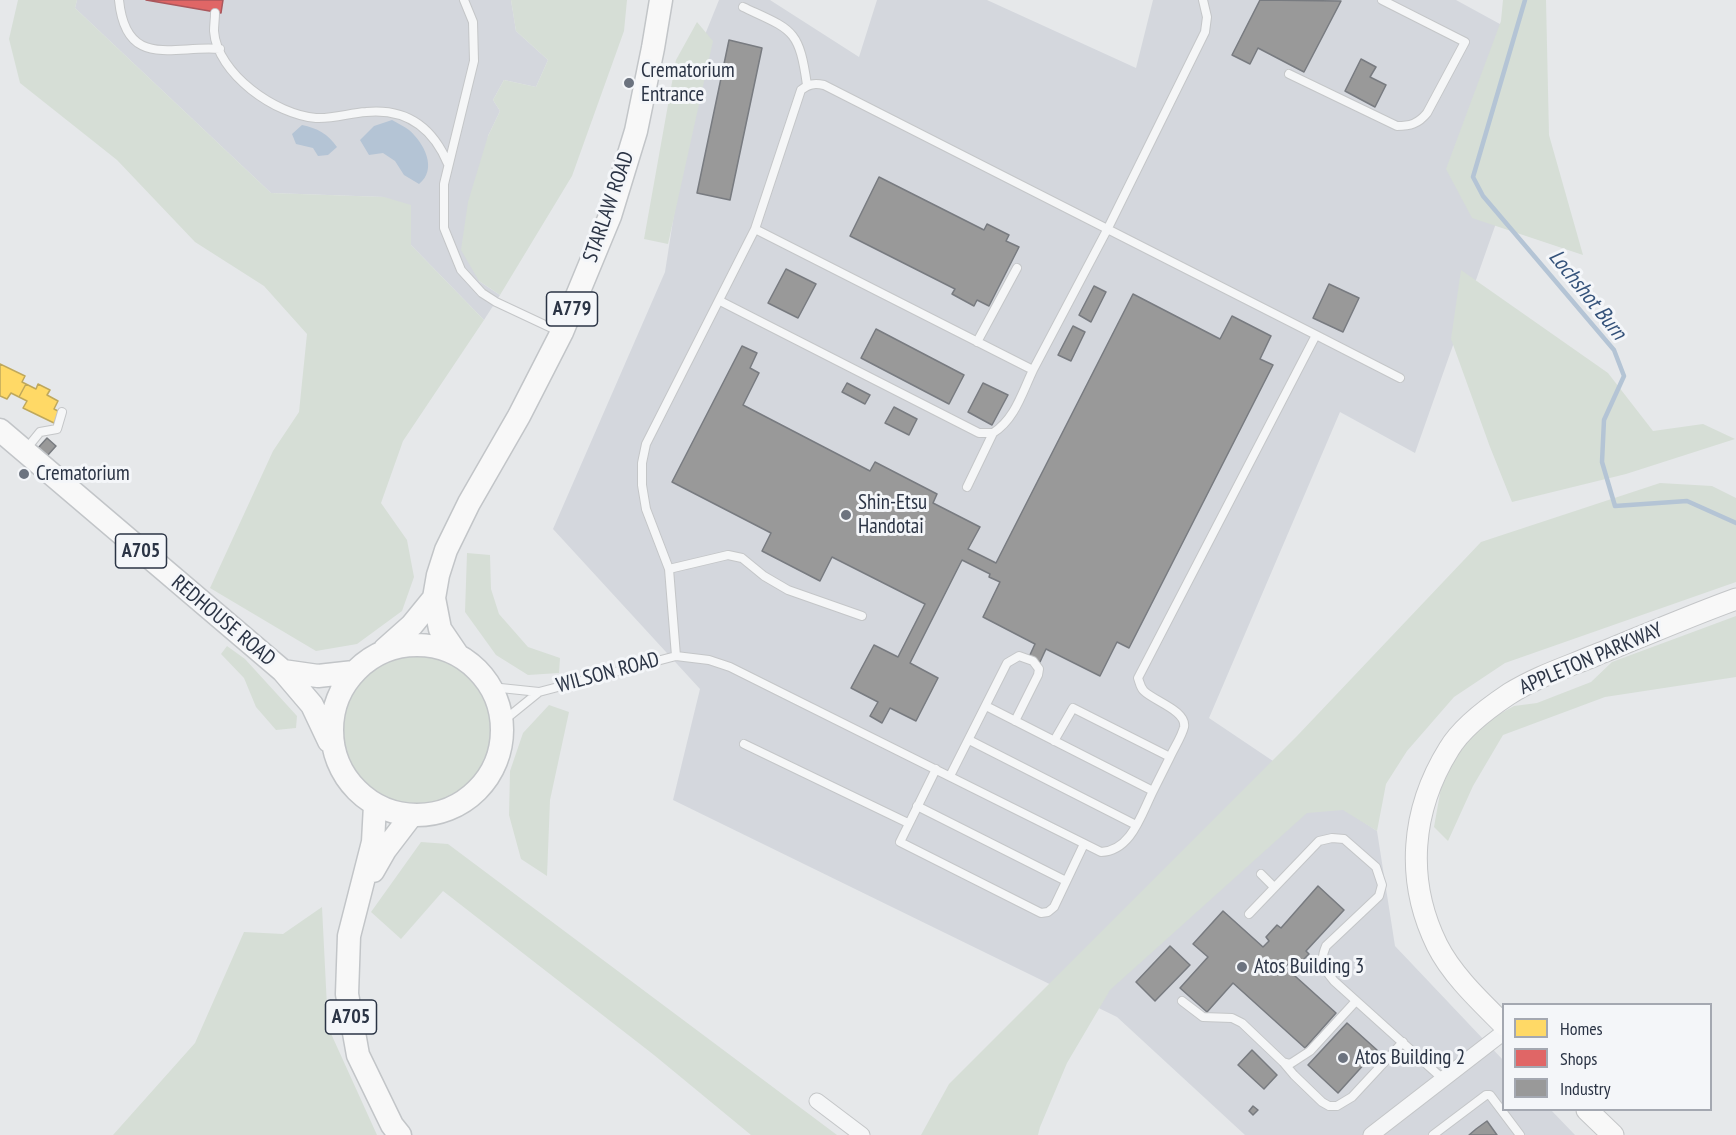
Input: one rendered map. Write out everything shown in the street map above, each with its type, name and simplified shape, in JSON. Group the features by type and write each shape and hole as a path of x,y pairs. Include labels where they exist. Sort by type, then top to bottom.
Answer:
{"main road":[{"name":"STARLAW ROAD","path":"434,598 446,550 562,332 610,216 633,141 661,0"},
{"name":"REDHOUSE ROAD","path":"0,430 283,671"},
{"name":"A779","path":"382,652 412,625 434,598"},
{"name":"A779","path":"434,598 440,629 457,654"},
{"name":"A705","path":"283,671 312,705 339,767 354,789 375,805 411,816 434,815 471,798 487,780 499,756 502,722 499,706 491,687 477,669 457,654 436,646 414,644 382,652 354,672 336,700 331,718 330,742"},
{"name":"A705","path":"283,671 318,676 354,672"},
{"name":"A705","path":"375,805 373,842 349,936 346,994 358,1055 392,1125 400,1135"},
{"name":"A705","path":"362,891 385,850 411,816"}],"street":[{"name":"APPLETON PARKWAY","path":"1502,1024 1443,957 1425,917 1416,879 1415,849 1418,827 1434,779 1449,748 1494,705 1542,676 1736,599"},
{"path":"1380,1132 1502,1033"},
{"path":"817,1101 862,1135"},
{"path":"1588,1111 1613,1135"}],"lane":[{"path":"119,0 124,25 138,42 150,50 169,52 205,48 220,49"},
{"path":"464,0 473,21 474,61 444,184 444,228 460,270 482,293 496,302 562,332"},
{"path":"968,487 993,433 1011,417 1205,32 1207,17 1203,0"},
{"path":"1290,74 1397,126 1408,126 1420,121 1427,113 1465,42 1382,0"},
{"path":"743,7 786,27 797,40 803,58 807,85"},
{"path":"215,13 214,32 220,49 231,68 246,86 266,101 295,114 317,118 368,111 395,112 413,120 427,130 440,146 448,164"},
{"path":"1316,335 1138,678 1142,689 1155,700 1181,714 1184,727 1126,842 1111,851 1101,852 1084,844 730,667 709,660 676,656 669,569 646,508 642,485 642,464 646,444 755,229 798,96 807,85 815,83 824,85 1108,228 1400,378"},
{"path":"755,229 1033,370"},
{"path":"977,342 1017,268"},
{"path":"720,300 979,433 993,433"},
{"path":"25,451 40,432 57,429 62,412"},
{"path":"669,569 728,555 742,558 764,576 788,590 862,616"},
{"name":"WILSON ROAD","path":"491,687 539,692 676,656"},
{"path":"950,776 1007,663 1019,656 1028,658 1039,669 1015,721"},
{"name":"WILSON ROAD","path":"502,722 539,692"},
{"path":"986,706 1153,791"},
{"path":"1054,741 1073,708 1170,757"},
{"path":"969,740 1136,825"},
{"path":"744,744 908,823"},
{"path":"936,769 900,842 1041,913 1048,912 1054,907 1084,844"},
{"path":"916,806 1066,881"},
{"path":"1249,914 1318,841 1332,838 1344,839 1376,867 1382,885 1379,896 1326,946 1322,955 1323,967 1334,981 1443,1079"},
{"path":"1261,874 1275,887"},
{"path":"1182,1001 1203,1017 1232,1018 1242,1023 1283,1062 1294,1076 1329,1106 1337,1106 1352,1097 1403,1042"},
{"path":"1283,1062 1290,1064 1311,1051 1356,1001"},
{"path":"1433,1135 1486,1095 1490,1095 1520,1135"}],"shaded area":[{"path":"18,0 77,0 75,8 271,193 384,197 411,205 411,245 484,320 403,441 381,503 407,540 414,577 402,611 357,644 316,651 210,588 273,451 299,412 307,334 264,286 195,242 117,160 20,83 9,39"},
{"path":"77,0 511,0 516,31 548,60 536,87 504,80 493,100 500,111 488,136 479,281 500,295 484,320 411,245 384,197 271,193 75,8"},
{"path":"511,0 627,0 624,31 572,176 500,295 479,281 461,250 468,202 488,136 500,111 493,100 504,80 536,87 548,60 516,31"},
{"path":"719,0 770,0 859,57 877,0 987,0 1136,68 1153,0 1456,0 1531,41 1519,158 1415,453 1340,412 1209,718 1377,831 1395,946 1502,1059 1502,1111 1552,1111 1575,1135 1245,1135 1117,1017 673,800 700,689 553,529 665,272 700,47"},
{"path":"1503,0 1546,0 1549,135 1583,255 1472,218 1446,169 1501,21"},
{"path":"697,22 713,41 668,244 644,239 676,60"},
{"path":"1461,270 1608,373 1653,431 1703,424 1735,439 1626,474 1512,502 1451,339"},
{"path":"1660,483 1712,486 1736,498 1736,582 1505,663 1454,697 1407,751 1386,784 1377,831 1343,810 1307,813 1110,990 1067,1063 1038,1135 921,1135 949,1084 1297,736 1481,542"},
{"path":"467,553 490,555 491,589 499,614 528,647 560,658 559,673 528,675 496,655 465,612"},
{"path":"1736,616 1736,677 1605,697 1503,735 1473,786 1448,841 1434,827 1441,788 1461,747 1489,720 1514,706 1537,703 1591,682 1612,662"},
{"path":"227,646 245,659 297,716 296,728 276,730 256,707 244,678 221,654"},
{"path":"417,654 446,660 460,667 471,677 481,688 488,702 494,731 488,760 481,774 471,785 460,795 446,802 417,808 388,802 374,795 363,785 353,774 346,760 340,731 346,702 353,688 363,677 374,667 388,660"},
{"path":"549,705 569,712 550,800 547,876 521,859 509,815 510,771 523,733"},
{"path":"421,842 448,844 837,1135 751,1135 654,1055 443,891 401,939 371,912"},
{"path":"322,907 328,1027 377,1135 113,1135 195,1043 244,932 283,934"}],"water":[{"path":"392,120 415,135 427,156 428,171 419,184 404,175 395,161 383,153 369,155 360,140 374,126"},
{"path":"302,125 322,132 337,147 328,155 318,156 313,148 296,144 292,134"}],"building: Homes":[{"path":"0,364 25,376 22,382 26,384 19,397 11,393 7,399 0,396"},
{"path":"26,384 36,389 38,384 50,390 47,395 58,401 54,409 60,412 54,423 23,408 27,401 19,397"}],"building: Shops":[{"path":"146,0 223,0 221,13"}],"building: Industry":[{"path":"1260,0 1341,1 1304,72 1258,48 1250,64 1232,55"},
{"path":"729,40 762,48 730,200 697,193"},
{"path":"1361,59 1376,67 1370,77 1386,85 1375,107 1345,91"},
{"path":"879,177 984,230 987,224 1009,235 1006,241 1019,247 989,306 977,300 974,306 952,294 955,289 850,236"},
{"path":"786,269 816,284 798,318 768,303"},
{"path":"1329,284 1359,298 1343,332 1313,318"},
{"path":"1094,286 1106,292 1091,322 1079,315"},
{"name":"Shin-Etsu Handotai","path":"1133,294 1220,339 1232,316 1271,336 1260,359 1273,365 1129,648 1117,642 1100,676 1046,649 1040,662 1029,657 1035,644 983,617 1000,582 989,577 990,574 962,560 910,663 938,678 916,721 890,708 882,723 870,716 878,702 851,688 874,645 898,657 925,604 832,557 820,581 762,551 771,533 672,482 742,346 757,353 750,368 759,373 743,405 870,471 875,462 937,494 933,503 980,527 968,549 996,563"},
{"path":"1073,326 1085,332 1071,361 1058,355"},
{"path":"876,329 964,375 949,404 861,358"},
{"path":"847,383 870,395 865,404 842,392"},
{"path":"983,383 1008,395 992,425 968,412"},
{"path":"894,407 917,419 909,435 885,423"},
{"path":"47,438 56,446 47,456 38,448"},
{"name":"Atos Building 3","path":"1318,886 1344,910 1306,951 1309,954 1297,966 1291,961 1285,967 1336,1013 1305,1048 1233,983 1207,1012 1180,988 1208,957 1193,944 1223,911 1263,947 1269,941 1266,937 1277,925 1281,928"},
{"path":"1170,946 1190,965 1155,1001 1136,982"},
{"name":"Atos Building 2","path":"1347,1023 1377,1050 1338,1093 1308,1065"},
{"path":"1252,1050 1277,1075 1264,1089 1238,1065"},
{"path":"1253,1106 1258,1110 1253,1115 1249,1111"},
{"path":"1487,1121 1497,1135 1469,1135 1476,1129"}],"waterway":[{"name":"Lochshot Burn","path":"1525,0 1473,177 1483,196 1614,350 1624,376 1604,420 1602,462 1615,506 1687,501 1736,523"}],"place":[{"name":"Crematorium Entrance","path":"629,83"},
{"name":"Crematorium","path":"24,474"},
{"name":"Shin-Etsu Handotai","path":"846,515"},
{"name":"Atos Building 3","path":"1242,967"},
{"name":"Atos Building 2","path":"1343,1058"}]}
